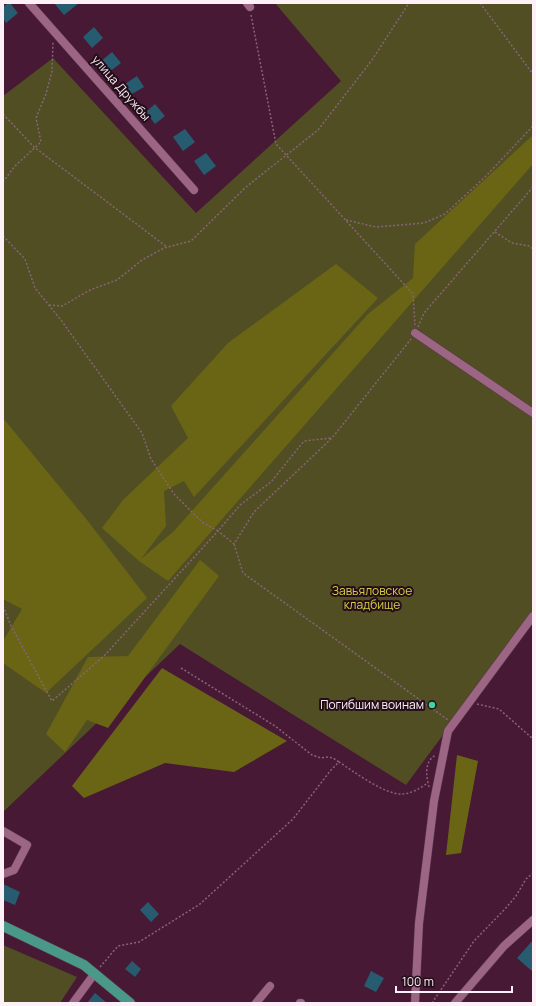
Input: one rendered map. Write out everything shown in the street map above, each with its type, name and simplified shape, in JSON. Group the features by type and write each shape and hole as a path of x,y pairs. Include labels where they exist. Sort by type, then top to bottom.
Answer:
{"main road":[{"path":"3,926 84,965 130,1003"}],"street":[{"name":"улица Дружбы","path":"29,3 194,190"},
{"path":"415,333 533,413"},
{"path":"415,1003 419,923 434,801 448,731 533,616"},
{"path":"3,831 27,845 14,870 3,874"},
{"path":"455,1003 504,946 533,920"},
{"path":"73,1003 95,973"},
{"path":"256,1003 270,986"}],"path":[{"path":"49,305 62,306 90,290 117,280 142,260 167,247 191,241 246,187 318,130 372,60 409,3"},
{"path":"480,3 533,74"},
{"path":"248,5 276,144 413,294 415,333"},
{"path":"3,182 15,166 41,142 36,118 46,94 52,71 53,30"},
{"path":"3,114 34,147 167,247"},
{"path":"345,220 376,227 424,223 445,214 486,176 533,126"},
{"path":"234,544 254,512 332,438 415,333 424,313 533,187"},
{"path":"495,232 512,243 529,246 533,249"},
{"path":"3,236 24,259 35,288 142,433 151,459 174,494 202,522 218,531 234,544 243,573 452,724"},
{"path":"3,606 11,626 52,701 104,656 240,505 271,482 304,441 332,438"},
{"path":"181,668 275,726 312,755 321,758 333,758 361,777 381,788 393,793 402,794 415,790 428,783"},
{"path":"470,702 499,709 533,738"},
{"path":"95,973 118,946 139,942 200,904 294,819 331,770 339,762"},
{"path":"432,1003 474,941 505,909 516,896 526,879 533,873"}],"green space":[{"name":"Завьяловское кладбище","path":"275,3 533,3 533,613 406,785 180,644 3,812 3,96 53,58 196,213 341,81"},
{"path":"3,945 77,977 60,1003 3,1003"}],"shaded area":[{"path":"533,135 533,164 168,581 139,561 102,528 123,500 188,438 171,406 228,343 336,264 378,298 194,497 184,481 164,491 166,526 141,559 174,531 368,314 413,278 415,244"},
{"path":"3,418 87,520 147,598 46,693 3,663 3,641 22,609 3,599"},
{"path":"200,560 219,576 108,728 87,720 65,752 46,734 88,657 128,656"},
{"path":"162,668 287,741 234,772 165,763 84,798 72,786"},
{"path":"457,755 478,761 461,853 446,855"}],"building":[{"path":"10,3 18,13 6,23 3,18 3,7"},
{"path":"54,3 79,3 64,15"},
{"path":"94,27 103,38 92,48 83,37"},
{"path":"112,52 121,63 109,72 100,62"},
{"path":"137,76 144,87 132,94 125,84"},
{"path":"155,104 165,116 155,124 146,112"},
{"path":"185,129 195,142 183,151 173,137"},
{"path":"206,153 216,166 204,175 194,161"},
{"path":"3,884 20,892 15,905 3,900"},
{"path":"148,902 159,914 151,922 140,910"},
{"path":"533,940 533,972 517,958"},
{"path":"132,961 141,969 135,977 125,969"},
{"path":"371,971 384,978 376,992 364,986"},
{"path":"95,993 107,1003 87,1003"}],"place":[{"name":"Погибшим воинам","path":"432,705"}]}
